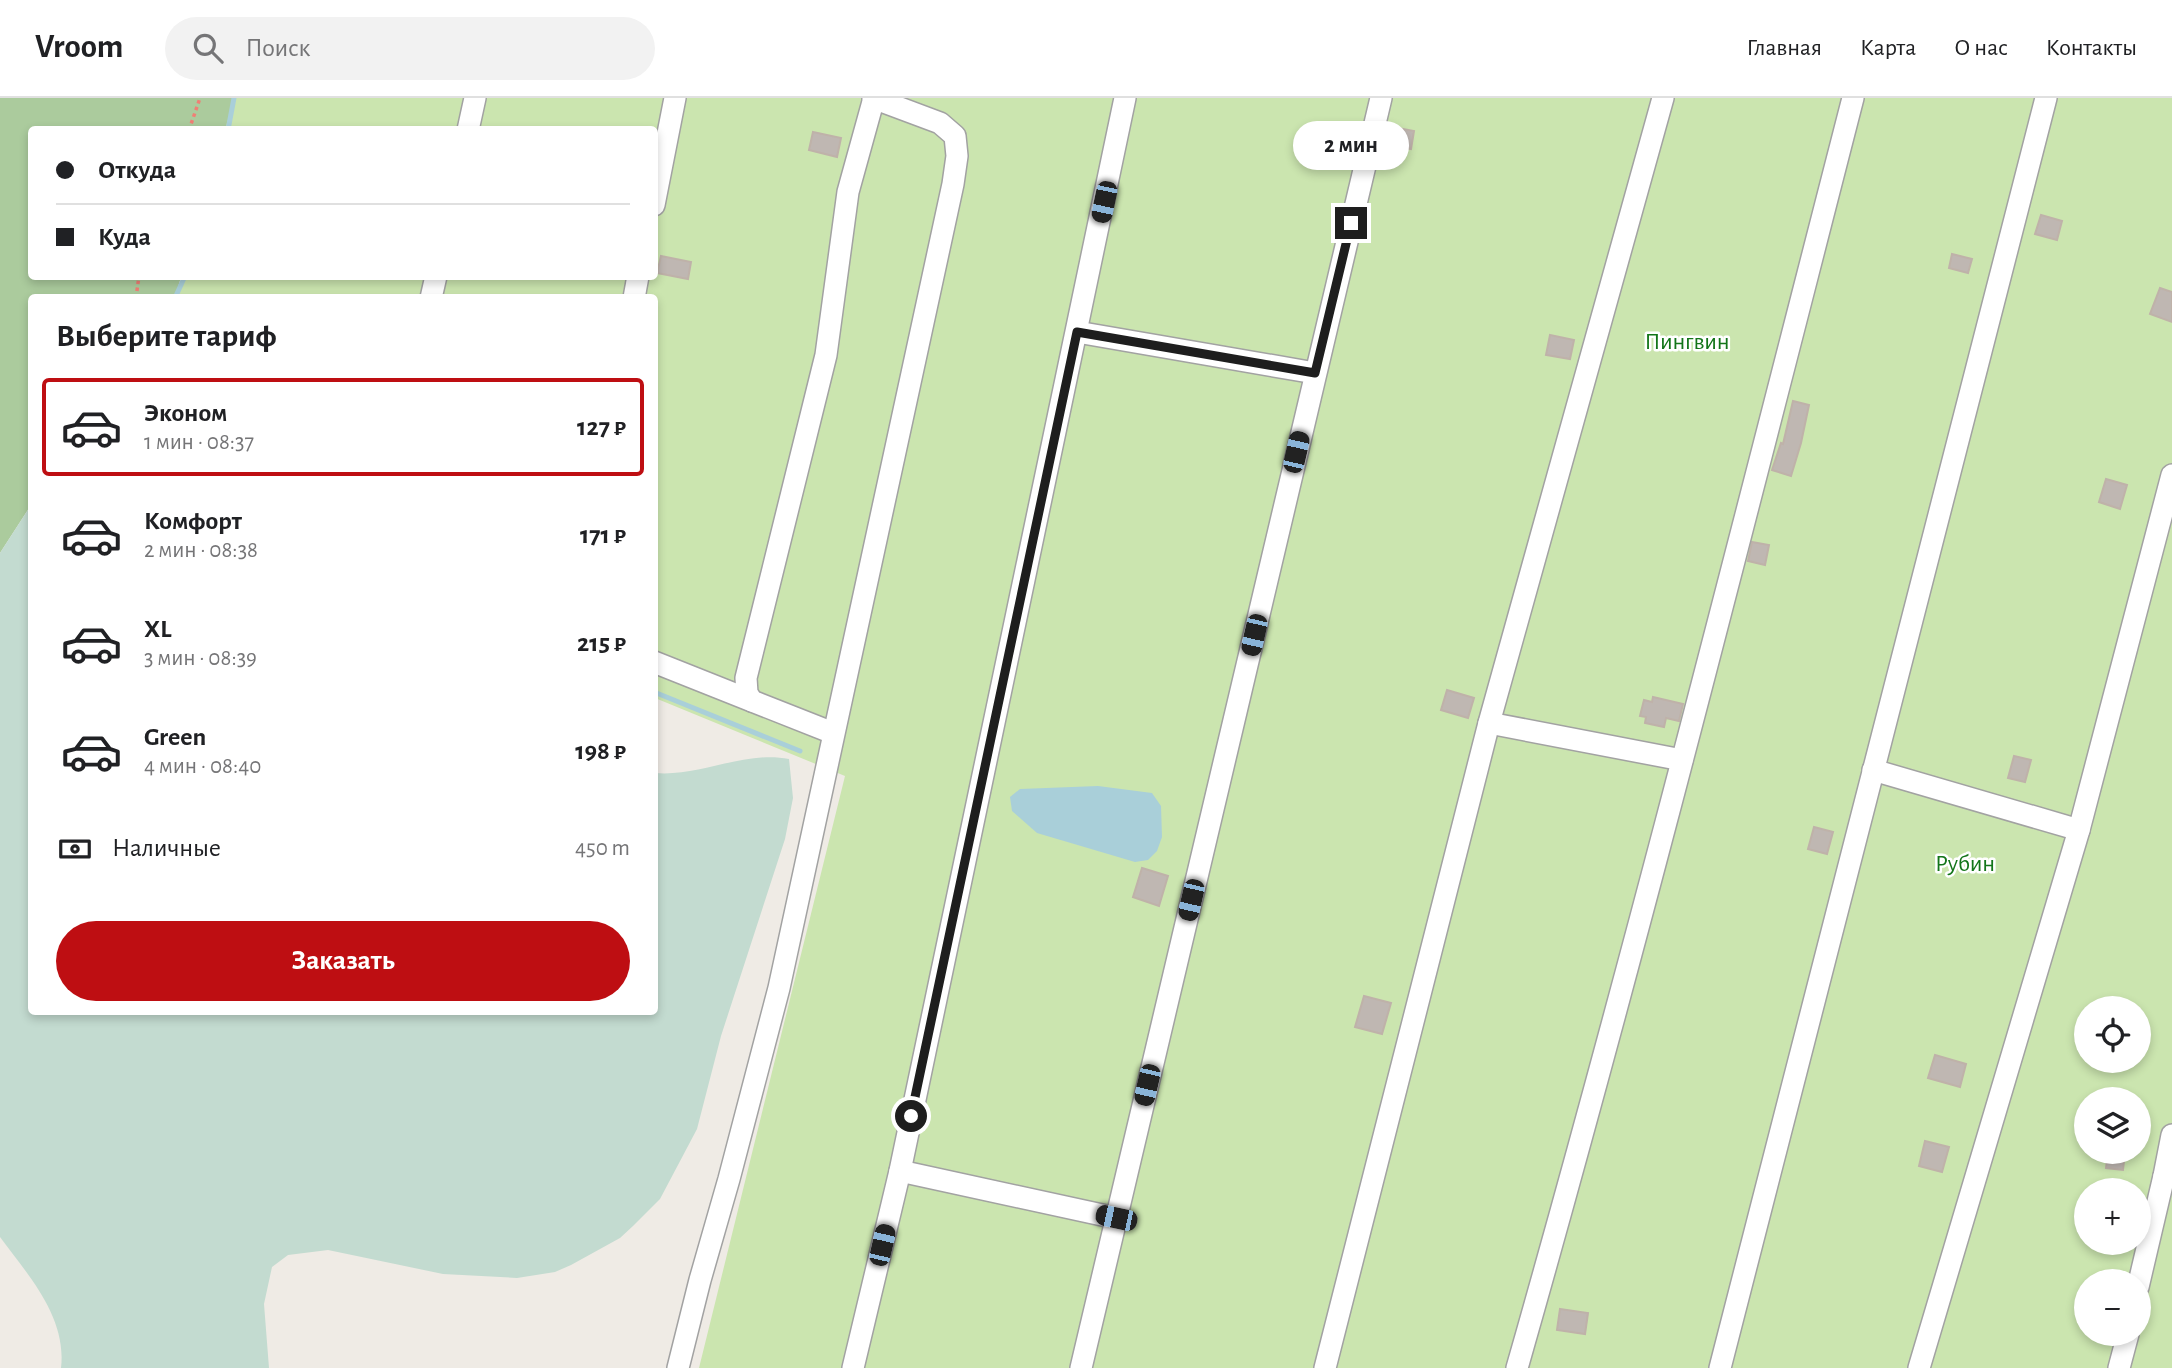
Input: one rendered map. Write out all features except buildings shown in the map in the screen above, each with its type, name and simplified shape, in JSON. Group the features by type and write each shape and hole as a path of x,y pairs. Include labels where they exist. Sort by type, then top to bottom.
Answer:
{"street":[{"path":"469,126 475,98"},
{"path":"658,185 675,98"},
{"path":"678,1368 699,1280 729,1179 779,988 953,184 957,156 955,136 940,123 874,98 848,192 826,355 746,678 747,693 752,701"},
{"path":"853,1368 900,1171 1125,98"},
{"path":"1081,1368 1381,98"},
{"path":"1326,1368 1489,723 1663,98"},
{"path":"1517,1368 1556,1233 1682,760 1853,98"},
{"path":"1720,1368 2046,98"},
{"path":"1077,332 1315,373"},
{"path":"1919,1368 2079,830 2172,475"},
{"path":"658,664 833,733"},
{"path":"1489,723 1682,760"},
{"path":"1873,770 2079,830"},
{"path":"2143,1269 2168,1176 2172,1135"},
{"path":"900,1171 1116,1218"},
{"path":"2119,1368 2125,1346"}],"path":[{"path":"190,126 200,98"}],"green space":[{"path":"0,98 235,98 226,126 28,126 28,280 180,280 176,294 28,294 28,510 0,553"},
{"path":"232,98 2172,98 2172,1368 699,1368 845,776 658,699 658,294 178,294 182,280 658,280 658,126 224,126"},
{"path":"28,510 28,1015 658,1015 658,773 689,771 756,758 789,759 793,798 785,839 721,1036 697,1129 660,1199 620,1238 555,1272 517,1278 443,1274 328,1250 288,1255 272,1267 264,1304 269,1368 61,1368 58,1331 52,1314 33,1282 0,1237 0,553"}],"water":[{"path":"1098,786 1152,793 1161,806 1162,837 1157,851 1148,860 1135,862 1037,833 1012,811 1010,797 1020,789"}],"waterway":[{"path":"229,126 234,98"},
{"path":"177,294 183,280"},
{"path":"658,694 800,751"}],"route":[{"path":"911,1116 1077,332 1315,373 1351,223"}],"park label":[{"name":"Пингвин","path":"1687,341"},
{"name":"Рубин","path":"1965,863"}]}
